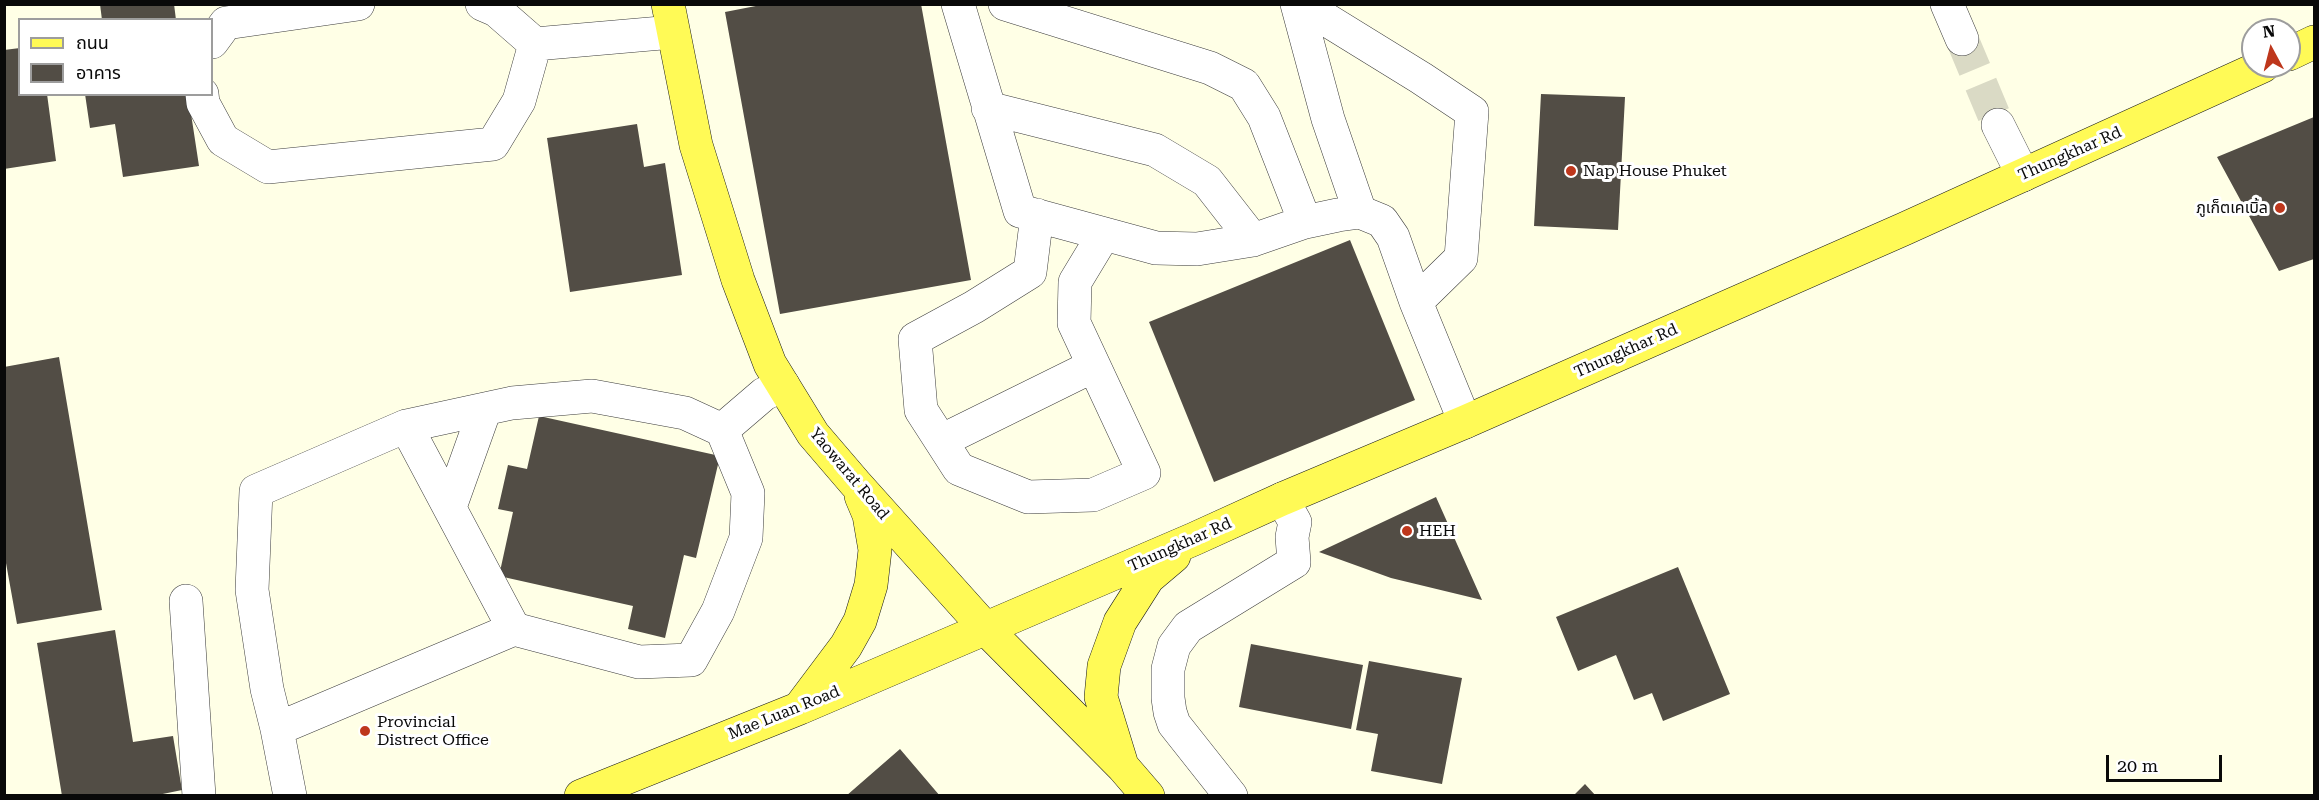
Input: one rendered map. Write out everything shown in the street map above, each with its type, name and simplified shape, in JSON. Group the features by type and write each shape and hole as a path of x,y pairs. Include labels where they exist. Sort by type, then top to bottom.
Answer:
{"main road":[{"name":"Yaowarat Road","path":"671,18 696,145 751,317 770,364 813,435 986,629 1148,795"},
{"name":"Thungkhar Rd","path":"986,629 1282,499 1465,422 2241,76"},
{"path":"800,708 846,646 860,621 872,585 875,550 869,515 855,483"},
{"path":"1123,767 1101,698 1104,666 1120,622 1148,578 1194,539"},
{"name":"Mae Luan Road","path":"581,795 800,708 986,629"}],"street":[{"path":"213,41 226,23 358,4"},
{"path":"482,4 496,10 535,44"},
{"path":"958,4 1020,211 1156,249 1197,249 1253,240 1305,222 1360,212 1382,221 1393,237 1416,302 1465,422"},
{"path":"1005,4 1210,68 1244,85 1264,117 1305,222"},
{"path":"1299,4 1328,119 1360,212"},
{"path":"1299,4 1472,112 1461,258 1416,302"},
{"path":"1947,4 1962,39"},
{"path":"535,44 671,18"},
{"path":"202,96 203,103 223,140 268,167 493,144 519,101 535,44"},
{"path":"988,108 1155,150 1207,181 1253,240"},
{"path":"1998,124 2023,175"},
{"path":"1037,215 1030,272 974,307 915,339 921,410 959,468 1029,497 1093,495 1144,473 1074,323 1076,282 1104,234"},
{"path":"941,441 1094,366"},
{"path":"722,430 764,394 783,385"},
{"path":"277,729 514,629 639,662 690,660 718,611 746,538 748,493 722,430 685,412 592,396 512,403 406,426 256,491 252,590 267,689 290,795"},
{"path":"450,507 485,409"},
{"path":"406,426 514,629"},
{"path":"1231,795 1174,724 1168,698 1168,669 1174,646 1188,627 1294,562 1292,537 1295,522 1282,499"},
{"path":"186,601 199,795"}],"building":[{"path":"100,4 174,4 176,18 102,18"},
{"path":"766,4 921,4 971,280 780,314 725,12"},
{"path":"18,48 18,96 47,96 56,161 4,169 4,50"},
{"path":"1541,94 1625,97 1618,230 1534,226"},
{"path":"85,96 188,96 199,166 123,177 115,124 90,128"},
{"name":"ภูเก็ตเคเบิ้ล","path":"2314,117 2314,259 2279,271 2217,157"},
{"path":"637,124 644,167 665,163 682,275 570,292 547,138"},
{"path":"1350,240 1415,400 1214,482 1149,322"},
{"path":"59,357 102,610 17,624 4,552 4,367"},
{"path":"539,416 720,456 696,558 684,555 665,638 628,629 633,606 499,576 513,512 498,509 508,465 527,469"},
{"name":"HEH","path":"1436,497 1482,600 1391,578 1319,552"},
{"path":"1678,567 1730,694 1663,721 1652,693 1634,700 1616,655 1578,671 1556,617"},
{"path":"115,630 133,742 173,736 182,790 153,796 62,796 37,643"},
{"path":"1251,644 1363,665 1351,729 1239,707"},
{"path":"1369,661 1462,678 1442,784 1371,771 1378,734 1356,730"},
{"path":"900,749 940,796 846,796"},
{"path":"1585,784 1596,796 1573,796"}],"tunnel":[{"path":"1962,39 1998,125"}],"place":[{"name":"Nap House Phuket","path":"1571,171"},
{"name":"ภูเก็ตเคเบิ้ล","path":"2280,208"},
{"name":"HEH","path":"1407,531"},
{"name":"Provincial Distrect Office","path":"365,731"}]}
